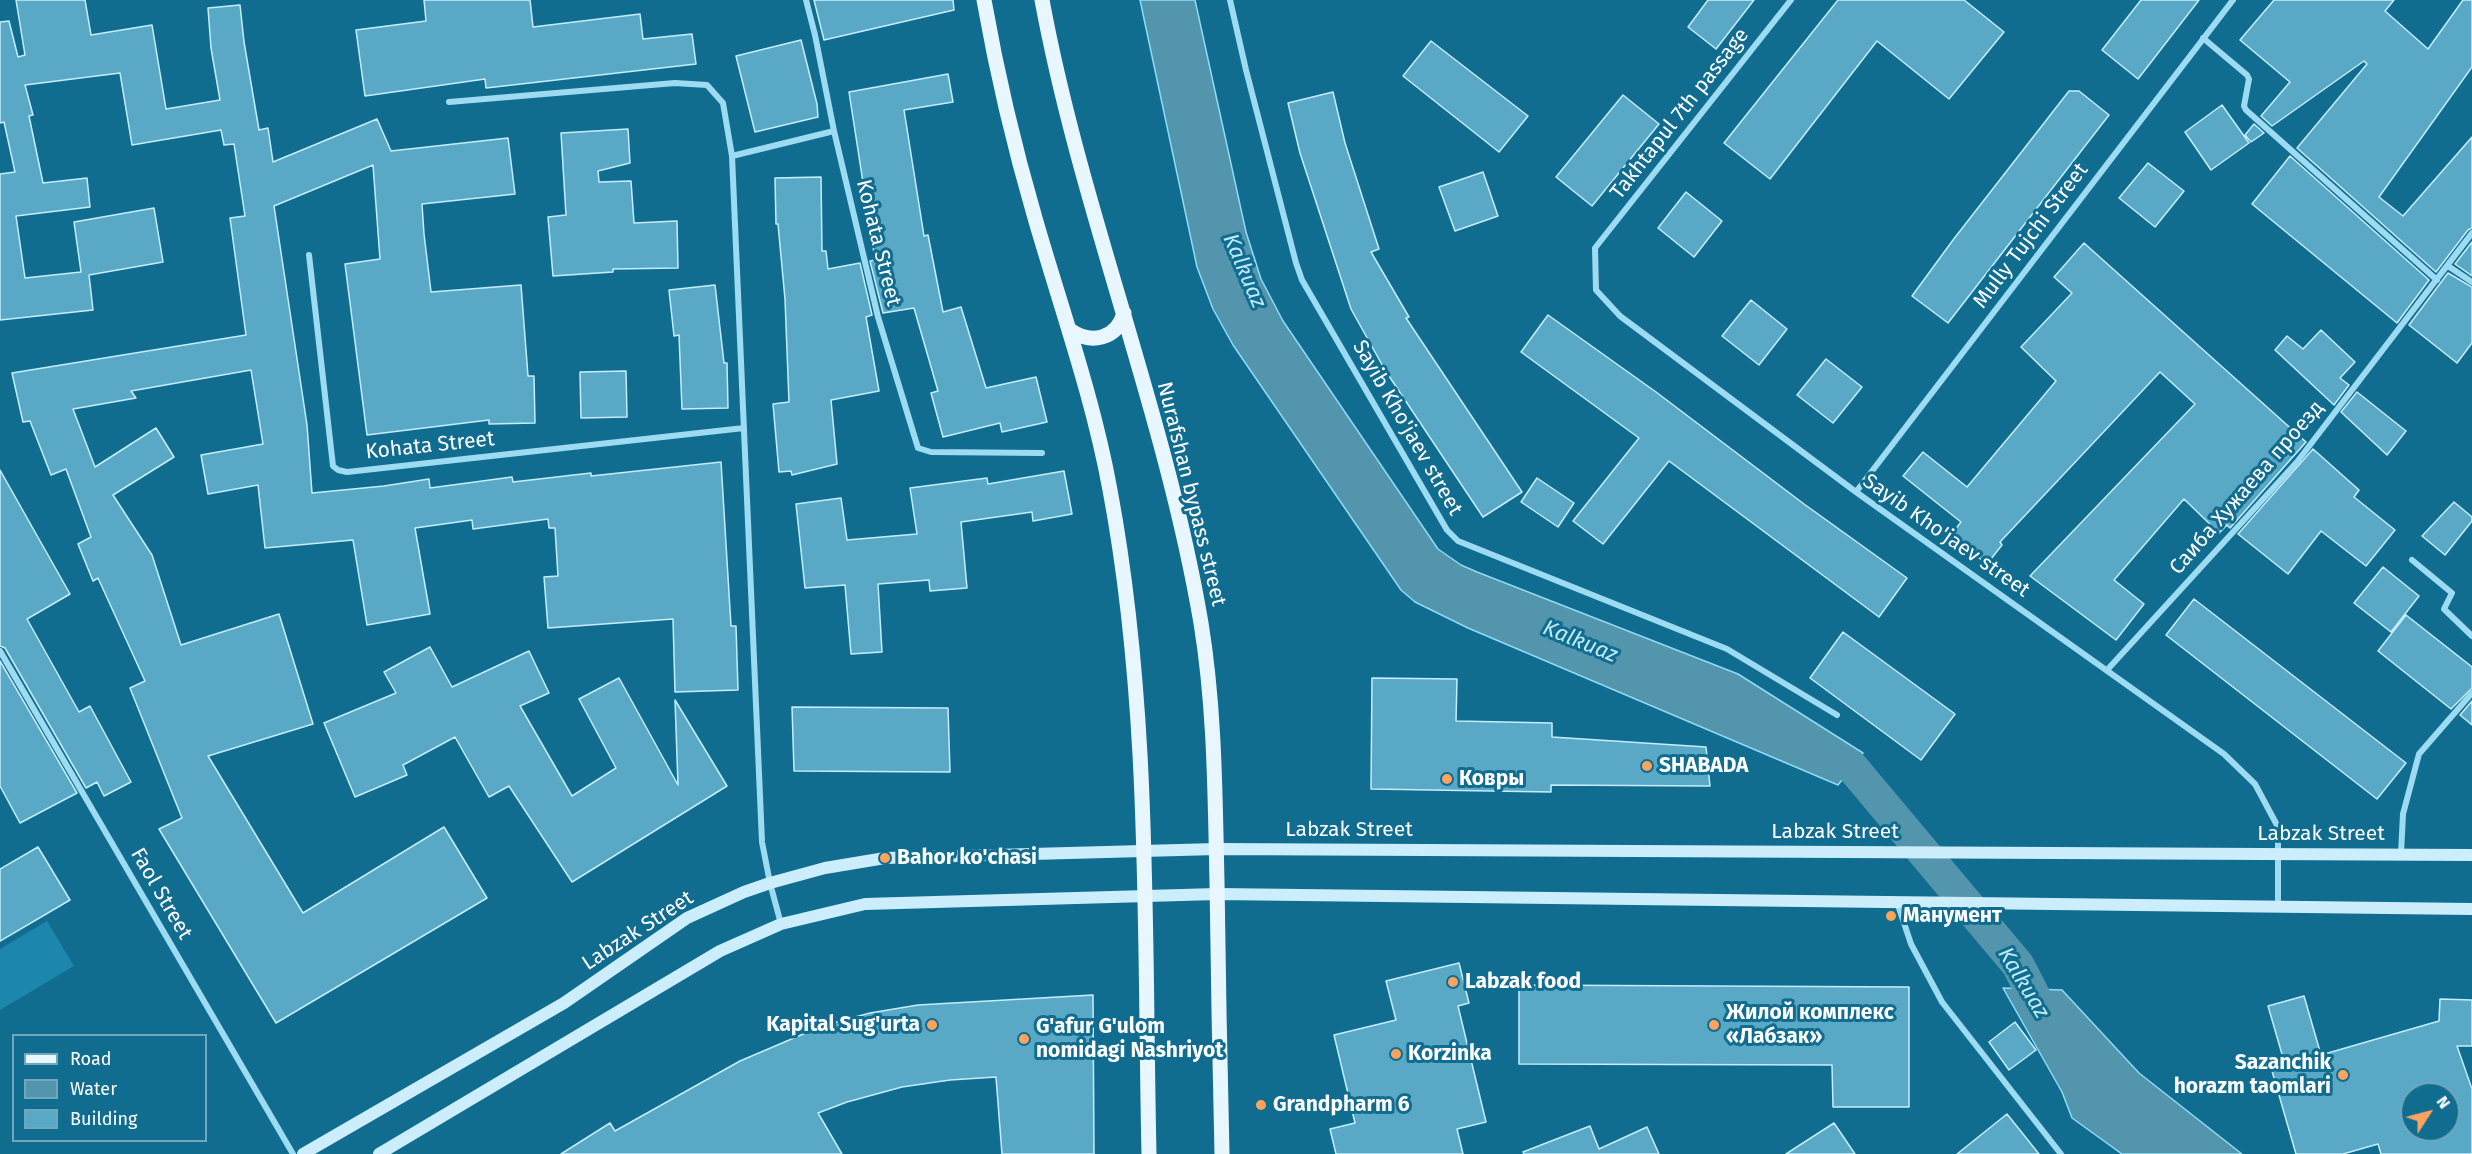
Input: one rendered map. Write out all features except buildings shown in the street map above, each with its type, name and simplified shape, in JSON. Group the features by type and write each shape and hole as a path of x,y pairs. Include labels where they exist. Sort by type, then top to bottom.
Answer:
{"main road":[{"path":"984,0 1014,143 1087,391 1109,487 1126,594 1140,740 1149,1154"},
{"name":"Nurafshan bypass street","path":"1042,0 1080,166 1124,313 1180,519 1201,626 1215,736 1222,1154"},
{"path":"1070,330 1086,339 1102,338 1116,329 1124,313"},
{"name":"Labzak Street","path":"303,1154 564,1003 687,918 770,882 825,868 885,858 1216,849 2472,855"},
{"path":"379,1154 698,962 740,940 781,924 865,904 1217,894 2472,909"}],"street":[{"name":"Kohata Street","path":"806,0 878,317 918,448 931,452 1042,453"},
{"name":"Sayib Kho'jaev street","path":"1230,0 1246,70 1302,280 1447,530 1458,541 1727,649 1837,715"},
{"path":"1780,0 1789,3"},
{"name":"Mully Tujchi Street","path":"1856,492 2233,0"},
{"name":"Takhtapul 7th passage","path":"1595,248 1789,3"},
{"path":"2203,38 2247,75 2249,79 2244,106 2246,110 2438,280"},
{"path":"449,102 675,83 707,85 723,103 732,156 762,842 781,924"},
{"path":"732,156 834,131"},
{"name":"Саиба Хужаева проезд","path":"2108,669 2297,462 2472,233"},
{"name":"Sayib Kho'jaev street","path":"1595,248 1595,288 1620,316 1856,492 2108,669 2224,754 2255,784 2278,827 2278,905"},
{"name":"Kohata Street","path":"309,255 333,466 338,470 346,472 744,428"},
{"path":"2448,266 2472,282"},
{"path":"2412,560 2452,593 2444,609 2472,636"},
{"name":"Faol Street","path":"0,651 293,1154"},
{"path":"2401,854 2403,814 2419,754 2472,693"},
{"path":"1896,901 1911,945 1942,1002 2061,1154"}],"shaded area":[{"path":"47,921 74,966 0,1010 0,949"}],"water":[{"path":"1140,0 1195,0 1246,232 1261,279 1283,321 1438,549 1461,565 1477,572 1738,674 1863,753 1838,785 1468,628 1415,602 1401,590 1233,345 1213,309 1197,267"},
{"path":"2003,988 2062,990 2139,1073 2242,1154 2122,1154 2072,1118 2062,1092"}],"waterway":[{"name":"Kalkuaz","path":"1814,745 1852,767 2018,965 2051,1029"}],"place":[{"name":"SHABADA","path":"1647,766"},
{"name":"Ковры","path":"1447,779"},
{"name":"Bahor ko'chasi","path":"885,858"},
{"name":"Манумент","path":"1891,916"},
{"name":"Labzak food","path":"1453,982"},
{"name":"Kapital Sug'urta","path":"932,1025"},
{"name":"Жилой комплекс «Лабзак»","path":"1714,1025"},
{"name":"G'afur G'ulom nomidagi Nashriyot","path":"1024,1039"},
{"name":"Korzinka","path":"1396,1054"},
{"name":"Sazanchik horazm taomlari","path":"2343,1075"},
{"name":"Grandpharm 6","path":"1261,1105"}]}
